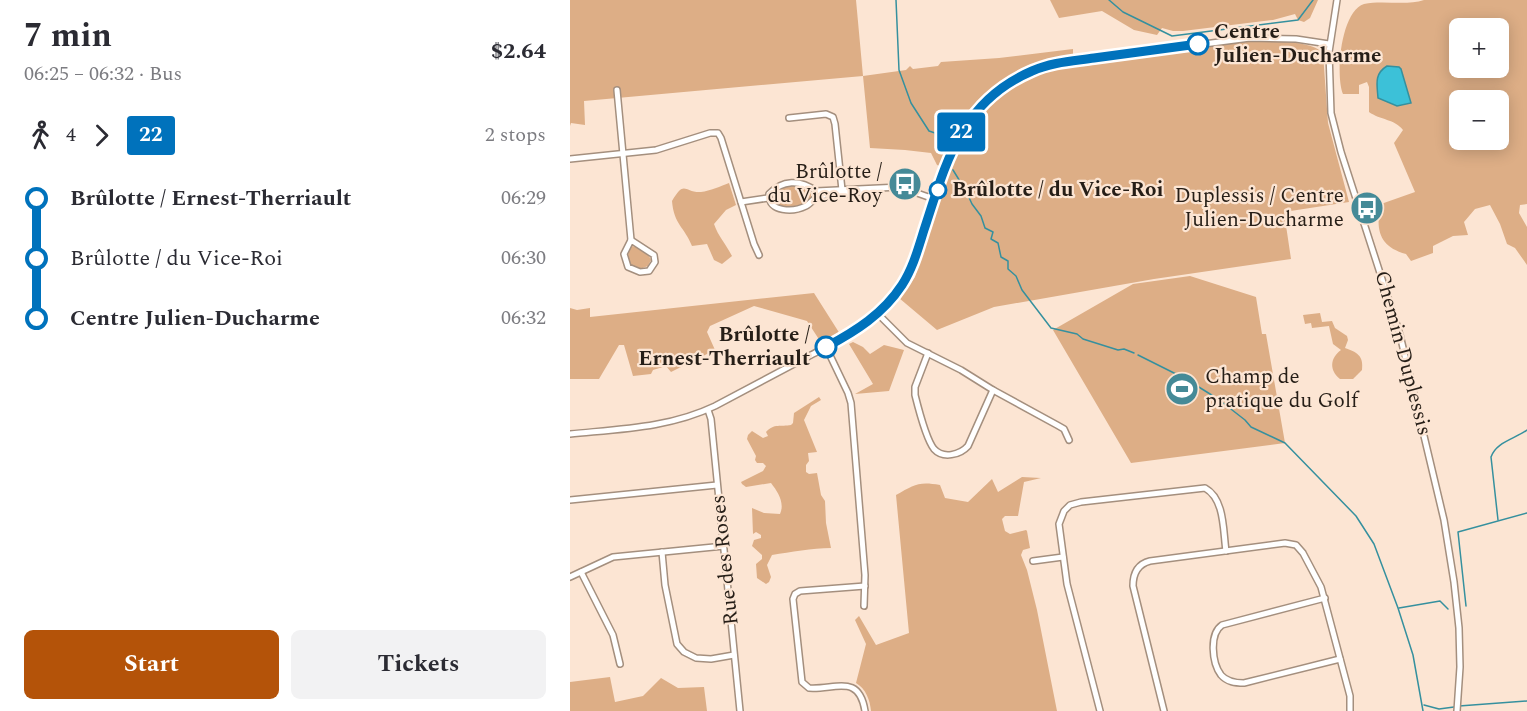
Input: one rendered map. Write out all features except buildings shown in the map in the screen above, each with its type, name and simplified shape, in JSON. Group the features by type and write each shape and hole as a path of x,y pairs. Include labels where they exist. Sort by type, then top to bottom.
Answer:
{"street":[{"name":"Chemin Duplessis","path":"1338,0 1329,44 1329,85 1334,126 1400,335 1444,520 1459,628 1460,667 1457,711"},
{"path":"570,434 650,427 708,410 861,328 895,295 908,275 952,148 967,124 994,94 1013,80 1034,70 1066,62 1241,39 1281,38 1329,44"},
{"path":"617,90 631,240 624,254 628,267 640,272 649,271 655,262 654,255 631,240"},
{"path":"789,118 826,114 833,117 842,192"},
{"path":"570,159 662,148 710,133 718,133 759,255"},
{"path":"768,198 777,186 801,183 816,194 842,192 857,194 864,190 900,187 934,199"},
{"path":"768,198 772,205 779,209 793,210 806,206 816,194"},
{"path":"741,202 768,198"},
{"path":"878,314 904,341 1057,424 1064,429 1070,440"},
{"path":"826,347 851,403 865,574 864,606"},
{"path":"928,353 915,387 915,394 930,443 938,452 951,455 968,446 993,390"},
{"name":"Rue des Roses","path":"708,410 711,419 740,711"},
{"path":"570,500 717,485"},
{"path":"1100,711 1067,584 1059,524 1064,511 1070,505 1081,502 1199,488 1211,492 1218,501 1226,551"},
{"path":"1164,711 1133,586 1138,567 1150,561 1285,543 1296,545 1304,553 1325,598 1350,696 1350,711"},
{"path":"570,577 613,557 724,546"},
{"path":"662,552 665,585 676,638 681,648 689,655 704,659 734,655"},
{"path":"1033,561 1063,557"},
{"path":"581,572 613,635 620,664"},
{"path":"864,586 800,591 793,599 802,682 809,688 842,685 853,688 860,695 865,711"},
{"path":"1325,598 1217,628 1213,639 1217,665 1221,675 1226,679 1231,682 1244,683 1340,659"}],"shaded area":[{"path":"570,0 856,0 863,76 584,101 585,125 571,123 570,126"},
{"path":"1050,0 1318,0 1310,18 1304,22 1298,20 1295,14 1273,20 1183,31 1162,28 1157,35 1134,30 1102,11 1059,18"},
{"path":"1424,0 1527,0 1527,204 1520,205 1519,213 1527,227 1527,265 1515,248 1507,244 1490,205 1475,209 1464,222 1468,235 1453,236 1433,246 1433,253 1411,261 1406,254 1390,247 1381,236 1379,213 1381,204 1415,192 1394,143 1403,130 1400,126 1369,112 1367,82 1359,85 1359,94 1343,94 1340,59 1345,31 1356,9 1364,4"},
{"path":"1279,42 1307,45 1323,53 1328,123 1349,202 1284,212 1291,259 1154,279 994,307 937,330 899,298 915,277 949,170 937,165 931,153 870,148 863,76 906,70 910,66 913,69 938,66 941,62 1073,49 1073,63 1204,45"},
{"path":"729,183 736,205 726,210 714,224 732,256 722,264 714,260 707,244 692,246 677,221 672,201 682,189 701,192"},
{"path":"788,185 809,189 811,199 798,207 773,203 771,194"},
{"path":"631,246 648,255 651,260 648,266 640,269 630,264 628,255"},
{"name":"Champ de pratique du Golf","path":"1190,276 1256,297 1262,334 1266,334 1285,443 1131,463 1053,330 1133,284"},
{"path":"814,293 840,334 822,344 807,321 754,306 710,326 707,332 715,350 671,372 666,366 653,370 651,374 633,376 624,345 619,345 599,379 570,379 570,308 577,310 590,308 590,317"},
{"path":"1320,313 1322,322 1332,321 1335,328 1347,336 1345,348 1356,353 1362,361 1362,370 1353,379 1340,379 1334,372 1333,360 1341,350 1333,344 1329,326 1312,328 1311,323 1305,324 1303,315"},
{"path":"853,342 870,354 884,345 904,350 889,391 855,394 873,384 849,344"},
{"path":"819,397 821,400 811,406 804,420 817,452 808,453 809,461 806,465 806,472 817,473 821,495 825,501 831,548 772,555 767,565 771,577 766,584 757,578 756,564 762,559 762,555 752,546 754,540 761,538 761,535 756,532 753,534 752,508 764,513 780,514 782,506 771,483 746,487 741,482 763,471 766,466 755,460 756,456 747,439 748,435 752,431 763,438 768,436 766,432 772,427 791,425 794,413"},
{"path":"1022,477 1041,478 1024,482 1018,516 1005,516 1002,519 1005,531 1010,534 1027,531 1030,548 1023,550 1021,555 1037,610 1057,711 871,711 867,695 856,683 866,644 855,620 859,616 876,645 909,633 896,495 926,483 940,485 945,498 968,502 992,479 998,492"},
{"path":"610,677 615,702 643,696 661,678 678,688 704,687 707,711 570,711 570,682"}],"water":[{"path":"1387,66 1401,69 1411,103 1397,106 1378,98 1378,76"}],"waterway":[{"path":"896,0 899,70 911,103 929,131 935,133 942,151"},
{"path":"1109,0 1123,12 1172,36 1298,20 1313,0"},
{"path":"953,170 981,216 985,228 993,232 991,239 998,243 1001,257 1008,261 1008,269 1016,276 1022,290 1051,328 1134,353"},
{"path":"1138,355 1186,379 1218,399 1251,427 1285,443 1356,516 1374,544 1398,608 1413,655 1423,711"},
{"path":"1498,520 1491,457 1501,444 1527,430"},
{"path":"1466,606 1458,532 1527,513"},
{"path":"1399,608 1440,601 1448,609"},
{"path":"1459,706 1527,701"},
{"path":"1424,705 1439,709 1454,707"}],"bus line":[{"name":"22","path":"826,347 852,333 878,314 902,285 913,264 952,148 972,116 994,94 1013,80 1043,66 1198,44"}],"place":[{"name":"Centre Julien-Ducharme","path":"1198,44"},
{"name":"Brûlotte / du Vice-Roy","path":"905,184"},
{"name":"Brûlotte / du Vice-Roi","path":"938,190"},
{"name":"Duplessis / Centre Julien-Ducharme","path":"1367,208"},
{"name":"Brûlotte / Ernest-Therriault","path":"826,347"},
{"name":"Champ de pratique du Golf","path":"1182,389"}]}
